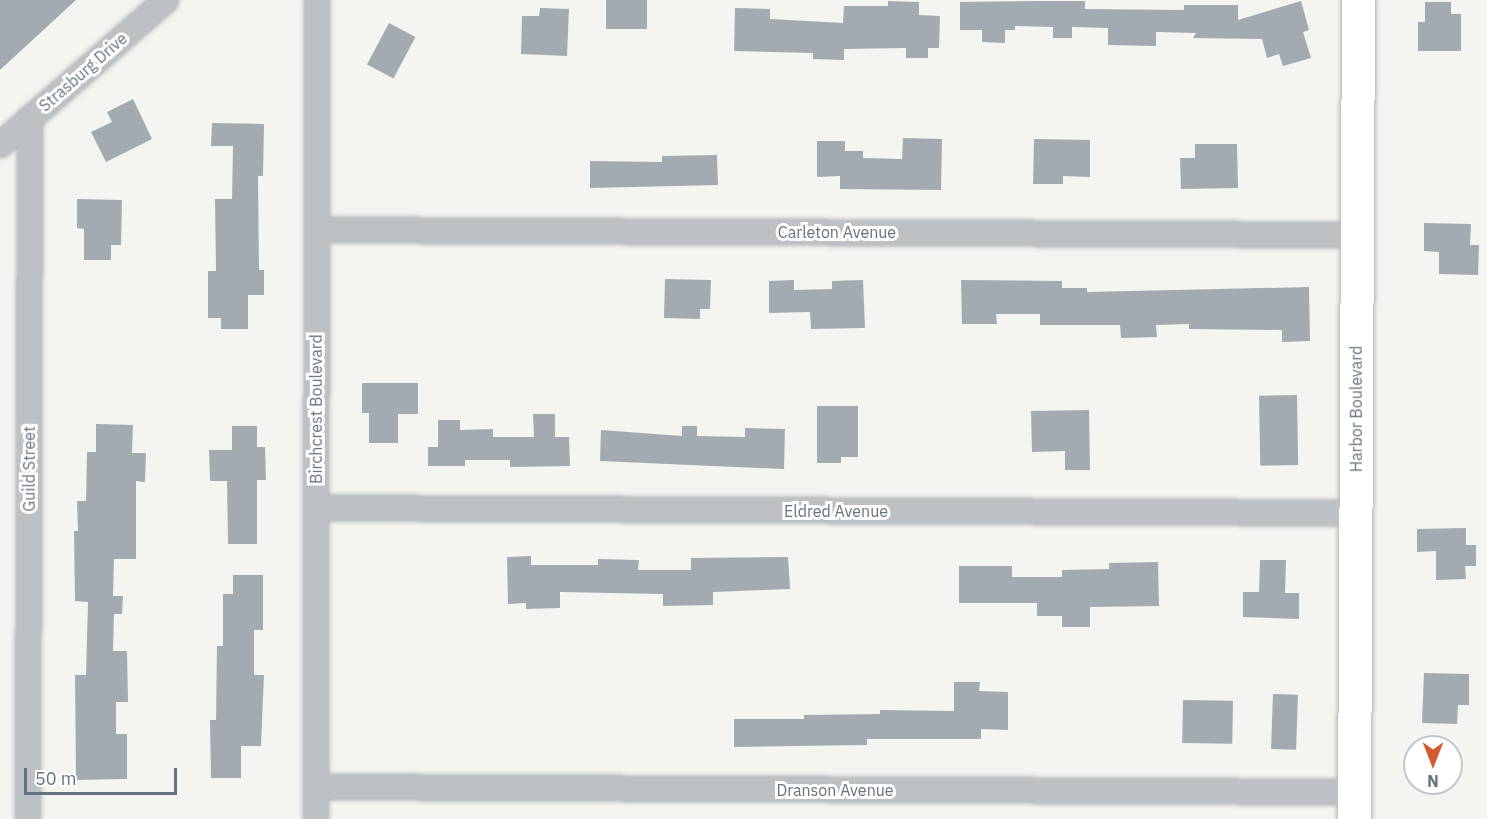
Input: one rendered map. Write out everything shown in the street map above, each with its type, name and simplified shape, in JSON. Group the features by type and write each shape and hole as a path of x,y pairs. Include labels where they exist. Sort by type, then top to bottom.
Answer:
{"street":[{"name":"Strasburg Drive","path":"0,145 166,0"},
{"name":"Birchcrest Boulevard","path":"315,819 317,0"},
{"name":"Harbor Boulevard","path":"1354,806 1358,0"},
{"name":"Guild Street","path":"28,819 30,118"},
{"name":"Carleton Avenue","path":"317,230 1357,235"},
{"name":"Eldred Avenue","path":"316,508 1356,513"},
{"name":"Dranson Avenue","path":"316,788 1354,806"}],"building":[{"path":"0,0 76,0 0,70"},
{"path":"606,0 647,0 647,29 606,29"},
{"path":"888,1 919,2 919,15 940,16 939,48 928,48 928,58 906,58 906,48 844,49 844,60 813,59 813,53 734,51 735,8 770,9 770,19 843,23 844,6 888,6"},
{"path":"1085,1 1085,9 1184,10 1184,5 1238,5 1238,20 1301,1 1309,30 1303,32 1311,58 1283,66 1279,54 1267,58 1262,39 1193,38 1196,33 1156,32 1156,46 1108,45 1108,28 1072,27 1072,38 1053,38 1053,27 1015,26 1015,30 1005,30 1005,43 982,42 982,30 960,30 960,2"},
{"path":"1425,2 1451,2 1451,14 1461,14 1461,51 1418,51 1418,22 1425,22"},
{"path":"540,8 569,9 567,56 521,54 522,16 539,16"},
{"path":"389,23 415,37 393,79 367,64"},
{"path":"133,99 152,139 106,162 91,132 112,122 107,112"},
{"path":"212,123 264,124 263,176 258,176 259,270 264,270 264,295 248,295 248,329 221,329 221,318 208,318 208,271 216,271 215,199 232,199 233,146 211,146"},
{"path":"903,138 942,139 941,190 840,189 840,176 817,177 817,141 845,141 845,151 863,151 863,158 902,159"},
{"path":"1034,139 1090,140 1090,177 1063,176 1063,184 1033,184"},
{"path":"1195,144 1237,144 1238,188 1181,189 1180,158 1195,158"},
{"path":"717,155 718,185 590,188 590,161 662,162 662,156"},
{"path":"77,199 122,200 121,245 111,245 111,260 84,260 84,229 77,228"},
{"path":"1424,223 1471,224 1470,245 1479,245 1478,275 1439,274 1439,252 1424,251"},
{"path":"665,279 711,280 710,309 700,309 700,319 664,318"},
{"path":"794,280 794,290 832,289 832,281 863,280 865,328 811,329 810,312 769,313 769,281"},
{"path":"961,280 1062,281 1062,288 1087,288 1087,292 1309,287 1310,341 1282,342 1282,330 1189,329 1189,324 1156,325 1157,337 1121,338 1120,325 1040,325 1040,314 996,314 997,324 962,324"},
{"path":"362,383 418,383 418,414 398,414 398,443 369,443 369,413 362,413"},
{"path":"1297,395 1298,465 1260,466 1259,396"},
{"path":"817,406 858,406 858,457 841,457 841,463 817,463"},
{"path":"1089,410 1090,470 1065,470 1065,451 1032,452 1031,411"},
{"path":"533,414 555,414 555,437 569,437 570,466 510,467 510,460 465,460 465,466 428,466 428,447 438,447 438,420 460,420 460,430 493,429 493,437 534,437"},
{"path":"96,424 133,425 132,453 146,453 145,482 136,481 136,559 114,559 113,596 123,596 122,614 114,614 113,651 127,651 128,702 116,702 116,734 127,734 127,779 76,780 75,675 86,675 88,602 75,601 74,531 78,531 77,501 86,501 87,452 96,452"},
{"path":"232,426 257,426 257,447 265,447 266,480 257,480 257,544 228,544 227,481 210,481 209,450 232,450"},
{"path":"682,426 697,426 697,436 745,437 745,428 785,429 784,469 600,461 601,430 682,436"},
{"path":"1466,528 1466,545 1476,545 1476,566 1465,566 1466,579 1436,580 1436,551 1417,552 1417,529"},
{"path":"531,556 531,565 598,565 598,559 639,560 638,570 691,570 691,558 788,557 790,589 713,592 713,605 663,606 663,594 560,592 560,608 526,609 526,603 508,604 507,557"},
{"path":"1260,560 1286,560 1285,593 1299,593 1299,619 1243,617 1243,592 1259,592"},
{"path":"1158,562 1159,606 1090,607 1090,627 1062,627 1062,616 1037,616 1037,603 959,603 959,566 1012,566 1012,577 1062,577 1062,570 1109,569 1109,563"},
{"path":"233,575 263,575 263,630 254,630 254,675 264,675 261,746 241,746 241,778 211,778 210,720 216,720 217,646 223,646 223,594 233,594"},
{"path":"1424,673 1469,674 1469,705 1458,705 1457,724 1422,723"},
{"path":"954,682 980,682 979,691 1008,692 1008,730 981,729 981,739 867,739 867,745 734,747 734,719 804,719 804,715 880,714 880,710 954,711"},
{"path":"1273,694 1298,695 1296,750 1271,749"},
{"path":"1183,700 1233,701 1232,744 1182,743"}]}
